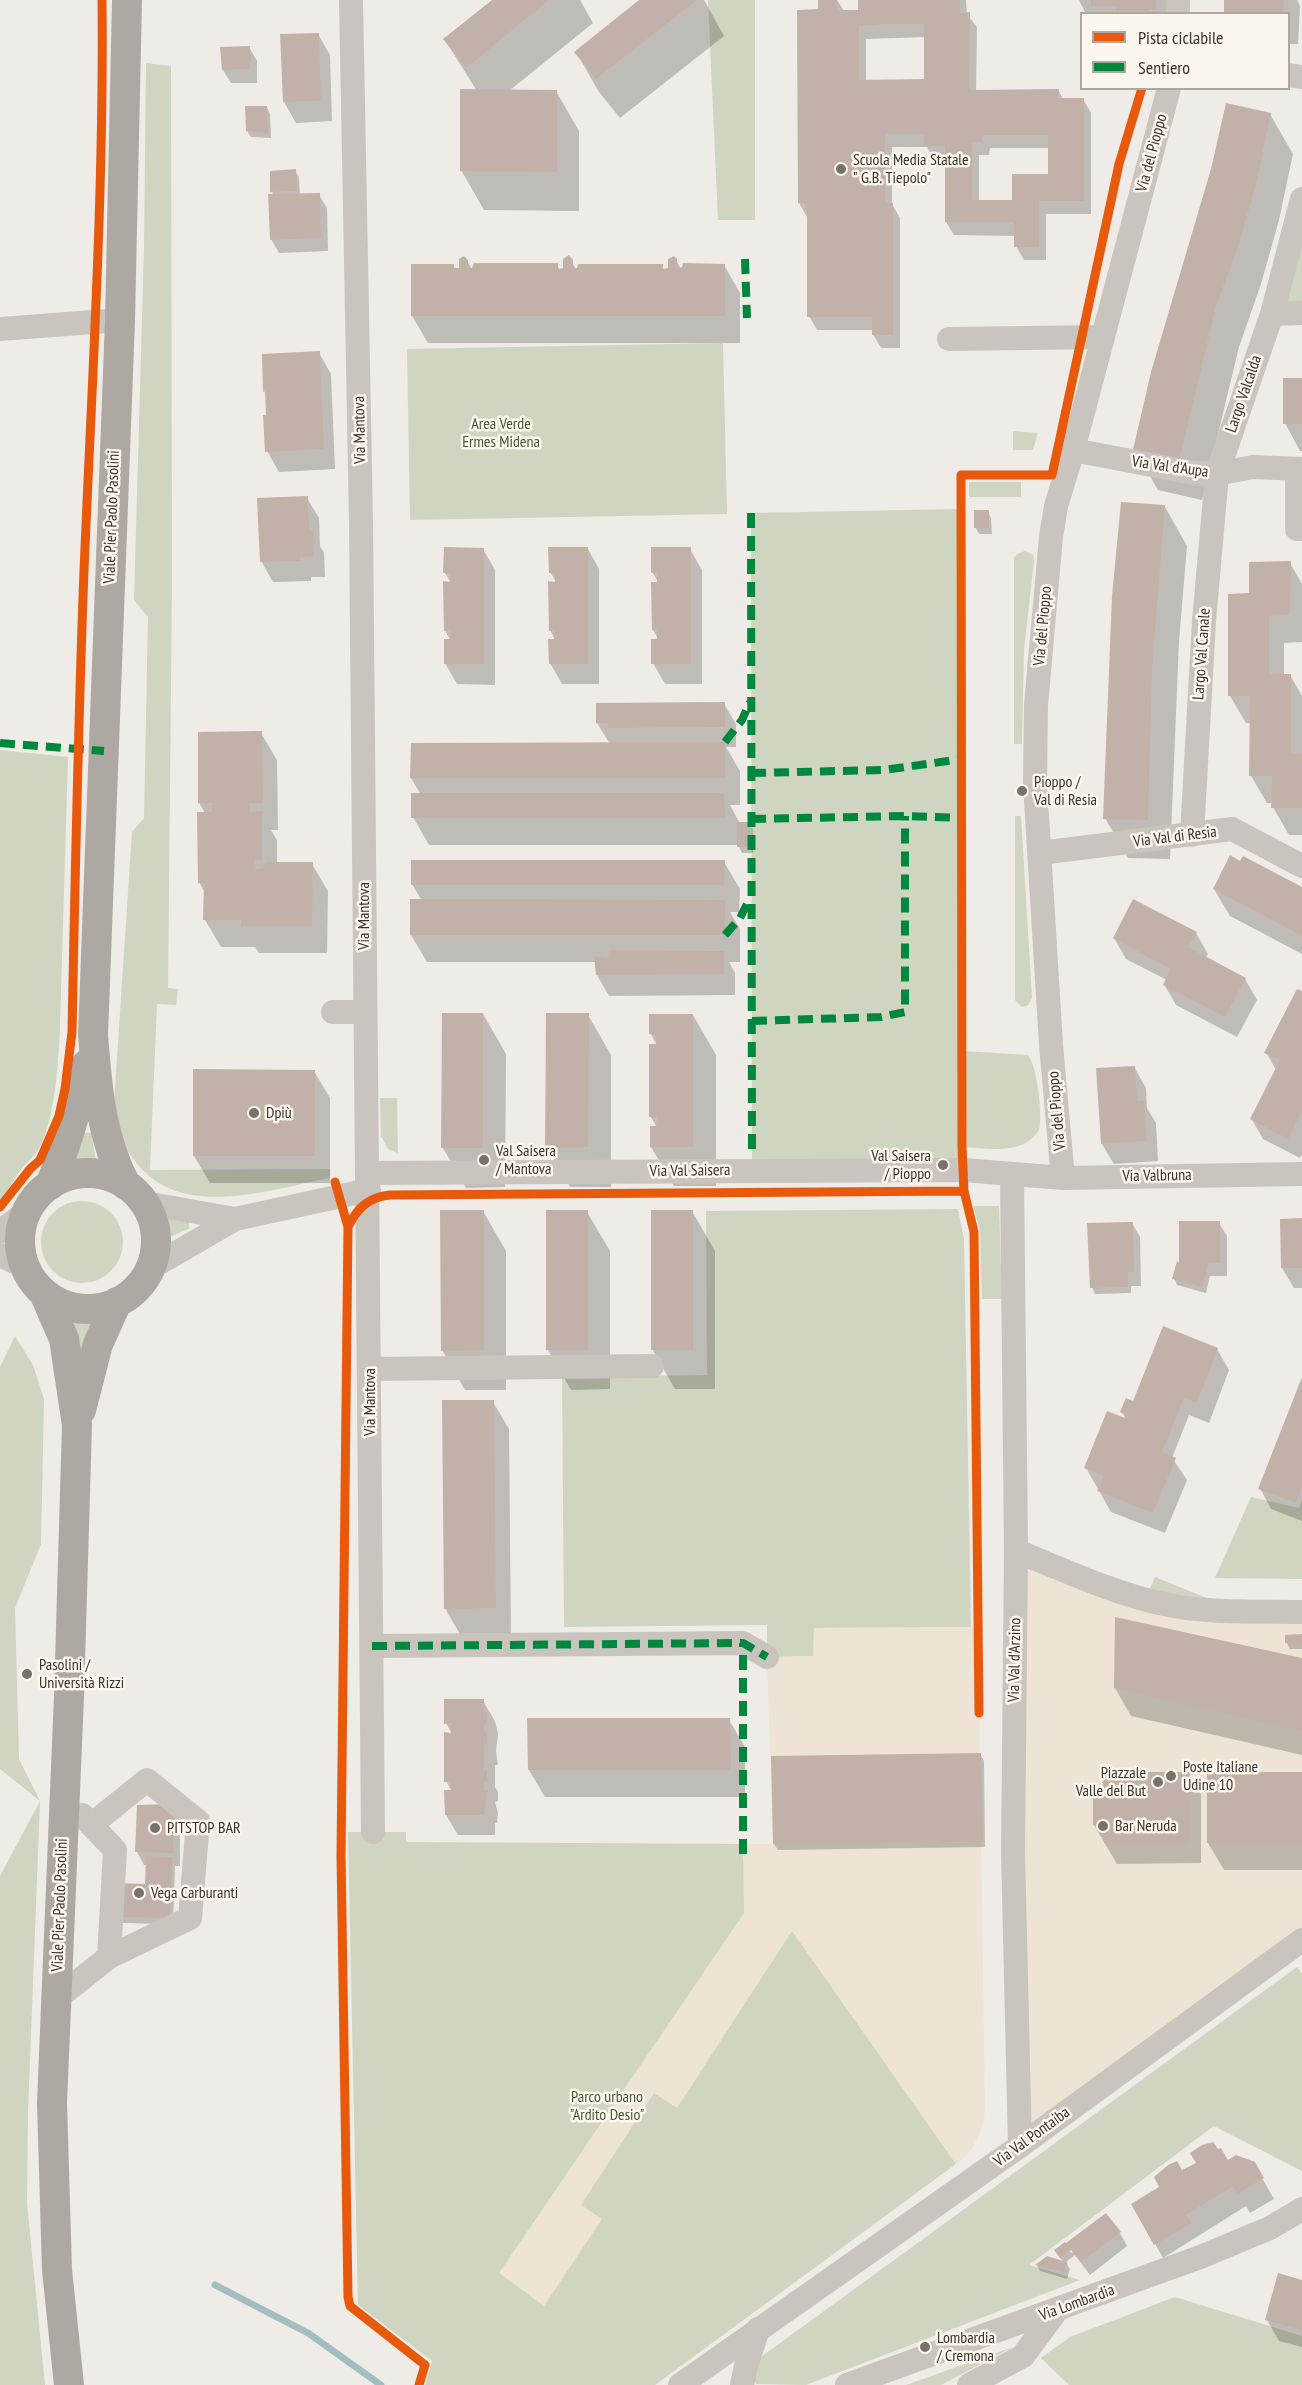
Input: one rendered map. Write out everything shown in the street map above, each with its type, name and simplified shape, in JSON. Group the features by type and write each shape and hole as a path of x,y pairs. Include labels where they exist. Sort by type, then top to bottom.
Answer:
{"main road":[{"name":"Viale Pier Paolo Pasolini","path":"127,0 120,320 93,1035 97,1091 107,1137 117,1167 135,1194"},
{"name":"Viale Pier Paolo Pasolini","path":"50,1185 76,1116 93,1035"},
{"path":"89,1173 111,1177 135,1194 154,1223 156,1243 152,1267 140,1285 126,1298 97,1309 84,1309 58,1302 44,1293 13,1261 26,1212 35,1199 50,1185 71,1175 89,1173"},
{"name":"Viale Pier Paolo Pasolini","path":"44,1293 64,1339 77,1425 52,2103 57,2270 69,2385"},
{"name":"Viale Pier Paolo Pasolini","path":"77,1425 98,1344 117,1302"}],"street":[{"name":"Via Mantova","path":"351,0 362,521 373,1832"},
{"name":"Via del Pioppo","path":"1063,1178 1051,1045 1035,784 1036,705 1051,537 1056,506 1168,90"},
{"name":"Largo Valcalda","path":"1217,474 1272,314 1302,199"},
{"path":"1272,314 1302,313"},
{"path":"0,329 120,320"},
{"path":"949,339 1103,338"},
{"name":"Via Val d'Aupa","path":"1073,450 1194,473 1217,474 1253,467 1300,469"},
{"path":"1300,469 1297,529 1302,529"},
{"name":"Largo Val Canale","path":"1192,836 1204,621 1217,474"},
{"name":"Via Val di Resia","path":"1040,853 1232,830 1302,866"},
{"path":"333,1012 365,1012"},
{"name":"Via Val Saisera","path":"235,1220 369,1182 787,1170 963,1170 1012,1174"},
{"name":"Via Valbruna","path":"1012,1174 1063,1178 1302,1174"},
{"name":"Via Val d'Arzino","path":"1012,1174 1016,1551 1013,1852 1020,2146"},
{"path":"135,1194 235,1220"},
{"path":"0,1232 26,1212"},
{"path":"152,1267 235,1220"},
{"path":"370,1369 652,1366"},
{"path":"1016,1551 1121,1591 1160,1603 1214,1610 1302,1612"},
{"path":"372,1646 743,1643 767,1657"},
{"path":"56,1999 109,1957 190,1917 198,1821 147,1780 92,1825"},
{"path":"65,1797 115,1850 109,1957"},
{"name":"Via Val Pontaiba","path":"680,2385 705,2375 758,2329 1020,2146 1302,1941"},
{"name":"Via Lombardia","path":"849,2384 1057,2310 1240,2241 1302,2210"},
{"path":"969,2385 1023,2356 1057,2310"},
{"path":"746,2378 758,2329"}],"green space":[{"path":"708,0 755,0 755,220 718,220"},
{"path":"146,63 171,66 172,582 168,988 178,989 176,1005 157,1004 150,1170 330,1169 330,1178 230,1196 204,1196 180,1192 158,1182 139,1166 125,1146 119,1130 114,1103 132,832 144,818 148,617 134,600 144,249"},
{"path":"1302,241 1302,302 1282,303"},
{"name":"Area Verde Ermes Midena","path":"723,343 727,514 410,520 407,349"},
{"path":"1013,431 1038,433 1033,450 1013,450"},
{"path":"969,482 1021,482 1021,497 969,497"},
{"path":"961,509 962,1051 1028,1055 1034,1069 1038,1091 1039,1130 1024,1144 1014,1147 994,1149 962,1147 963,1170 752,1170 751,513"},
{"path":"1025,551 1033,555 1034,561 1024,650 1022,744 1014,744 1014,558"},
{"path":"0,750 68,757 59,1039 55,1091 48,1127 42,1141 36,1153 20,1171 0,1202"},
{"path":"1015,816 1021,816 1032,998 1028,1005 1022,1007 1015,1000"},
{"path":"380,1098 397,1098 398,1153 388,1149 381,1136"},
{"path":"78,1132 91,1133 96,1161 68,1160"},
{"path":"82,1201 98,1205 111,1213 119,1226 123,1242 119,1258 111,1271 98,1279 82,1283 66,1279 53,1271 45,1258 41,1242 45,1226 53,1213 66,1205"},
{"path":"973,1206 999,1206 1002,1299 982,1299 980,1231"},
{"path":"958,1209 964,1239 971,1627 814,1628 814,1656 767,1657 767,1625 564,1627 562,1377 707,1375 706,1211"},
{"path":"160,1217 189,1222 189,1229 162,1240"},
{"path":"66,1318 80,1321 94,1320 82,1360"},
{"path":"15,1336 33,1365 44,1399 41,1544 15,1608 19,1759 40,1801 0,1769 0,1367"},
{"path":"1251,1497 1299,1508 1302,1500 1302,1579 1215,1578"},
{"path":"1155,1577 1209,1599 1149,1591"},
{"path":"40,1801 28,2112 27,2203 45,2385 0,2385 0,1876"},
{"name":"Parco urbano \"Ardito Desio\"","path":"348,1832 406,1832 406,1842 743,1844 743,1860 956,2164 655,2385 425,2385 432,2361 358,2305"},
{"path":"1297,1967 1302,1973 1302,2171 1214,2126 1029,2265 1080,2280 806,2385 756,2384 754,2376 756,2368 765,2354"},
{"path":"1175,2297 1302,2336 1302,2385 1069,2385 1041,2358 1070,2337"},
{"path":"1013,2347 941,2385 906,2385"}],"shaded area":[{"name":"Piazzale Valle del But","path":"1016,1551 1121,1591 1302,1612 1302,1940 1020,2146"},
{"path":"978,1627 985,2111 982,2127 972,2149 956,2164 792,1931 677,2108 654,2093 581,2205 602,2219 544,2306 499,2273 744,1913 743,1844 773,1844 767,1657 813,1656 814,1628"}],"building":[{"path":"492,0 549,0 466,68 443,39"},
{"path":"639,0 697,0 596,79 574,52"},
{"name":"Scuola Media Statale \" G.B. Tiepolo\"","path":"818,0 837,0 837,10 858,10 858,0 960,0 960,13 970,12 969,90 1059,89 1058,98 1084,98 1084,201 1039,201 1039,247 1014,247 1014,222 945,222 945,146 924,146 924,134 885,134 885,203 893,203 893,335 872,335 872,317 807,317 807,204 798,203 797,10 818,9","holes":["924,24 924,79 859,80 859,26","983,135 1048,135 1048,174 1012,174 1012,200 972,200 972,142 982,142"]},
{"path":"1091,0 1156,0 1156,9 1116,11 1116,6 1091,6"},
{"path":"1224,0 1284,0 1283,12 1224,12"},
{"path":"319,33 321,101 283,102 280,34"},
{"path":"250,46 250,69 222,70 220,47"},
{"path":"460,89 557,90 557,172 460,171"},
{"path":"1226,103 1271,113 1257,180 1239,244 1216,307 1179,461 1133,450 1151,372 1211,169"},
{"path":"245,106 267,106 268,133 246,131"},
{"path":"296,169 297,191 270,192 270,171"},
{"path":"320,193 321,238 270,240 268,194"},
{"path":"569,255 573,260 573,269 577,268 578,264 663,264 663,269 668,268 668,259 674,256 677,259 677,269 682,267 683,263 725,264 725,316 411,316 411,264 454,264 454,268 459,268 459,259 464,256 468,260 468,268 472,268 474,263 558,263 558,269 563,268 563,259"},
{"path":"320,351 324,449 265,452 263,415 266,415 262,354"},
{"path":"1283,378 1302,378 1302,424 1283,424"},
{"path":"308,496 309,531 313,531 314,556 300,557 300,561 260,562 257,498"},
{"path":"1121,502 1165,505 1152,670 1148,820 1103,819 1112,596"},
{"path":"974,510 989,510 989,528 974,528"},
{"path":"444,547 484,548 484,664 444,664 444,639 450,639 451,630 444,631 443,581 450,582 451,573 443,573"},
{"path":"548,547 588,547 588,664 549,664 548,639 554,639 555,630 549,631 548,581 555,582 555,573 549,573"},
{"path":"651,547 691,547 691,664 651,664 651,639 657,639 657,630 652,630 651,582 657,582 657,572 651,573"},
{"path":"1291,561 1290,615 1269,616 1269,674 1291,674 1291,753 1302,754 1302,808 1271,808 1272,776 1249,776 1250,696 1228,696 1228,594 1249,593 1249,562"},
{"path":"725,702 725,727 608,728 608,723 596,723 596,703"},
{"path":"262,731 263,803 249,803 249,812 262,811 262,860 255,860 256,869 264,868 265,862 313,862 312,926 241,926 241,920 203,920 204,883 198,883 197,812 212,812 212,803 198,803 198,732"},
{"path":"725,742 725,778 410,778 411,743"},
{"path":"411,793 724,793 725,818 411,818"},
{"path":"737,822 750,822 750,847 737,847"},
{"path":"1230,855 1240,861 1243,856 1302,887 1302,936 1213,889"},
{"path":"411,860 725,860 724,885 411,885"},
{"path":"410,899 725,900 725,935 410,935"},
{"path":"1133,899 1197,932 1188,947 1246,978 1225,1017 1163,985 1170,969 1113,938"},
{"path":"609,950 724,951 724,974 596,975 594,956 608,958"},
{"path":"1297,989 1302,991 1302,1112 1288,1139 1250,1119 1280,1060 1264,1053"},
{"path":"442,1013 483,1013 483,1148 441,1148"},
{"path":"546,1013 589,1013 588,1147 545,1148"},
{"path":"649,1014 693,1014 693,1147 650,1147 650,1126 656,1126 657,1117 649,1117 649,1044 656,1044 656,1035 649,1034"},
{"path":"1135,1066 1137,1101 1144,1100 1147,1141 1101,1144 1096,1068"},
{"name":"Dpiù","path":"193,1069 315,1070 315,1156 193,1156"},
{"path":"440,1210 484,1210 484,1350 441,1351"},
{"path":"546,1210 588,1210 588,1350 546,1350"},
{"path":"651,1210 693,1210 693,1350 651,1350"},
{"path":"1302,1218 1302,1268 1281,1268 1280,1219"},
{"path":"1179,1221 1220,1221 1220,1263 1209,1263 1202,1287 1172,1279 1177,1261 1179,1263"},
{"path":"1133,1222 1134,1272 1128,1272 1128,1287 1090,1288 1087,1223"},
{"path":"1163,1326 1218,1348 1197,1403 1184,1398 1162,1452 1176,1458 1153,1513 1097,1491 1104,1476 1084,1468 1107,1411 1125,1418 1126,1415 1120,1412 1126,1398 1133,1401"},
{"path":"1302,1377 1302,1487 1296,1503 1258,1489"},
{"path":"442,1400 494,1400 496,1608 444,1609"},
{"path":"1115,1617 1302,1658 1302,1731 1114,1688"},
{"path":"1302,1634 1302,1643 1285,1643 1285,1635"},
{"path":"444,1699 484,1699 487,1724 484,1723 484,1733 487,1732 487,1744 484,1745 484,1770 487,1770 487,1781 484,1782 484,1791 487,1791 484,1815 445,1815 444,1790 451,1790 451,1782 444,1782 444,1732 451,1733 451,1723 444,1724"},
{"path":"527,1718 730,1718 731,1770 528,1770"},
{"path":"981,1753 983,1841 773,1844 771,1756"},
{"path":"1103,1772 1190,1772 1190,1843 1104,1843 1103,1826 1093,1825 1093,1790 1103,1791"},
{"path":"1207,1772 1302,1772 1302,1843 1207,1843"},
{"name":"PITSTOP BAR","path":"173,1804 173,1853 135,1852 137,1805"},
{"path":"146,1856 172,1857 170,1918 118,1917 119,1883 145,1884"},
{"path":"1213,2142 1218,2149 1221,2148 1228,2160 1236,2155 1255,2162 1264,2178 1237,2194 1233,2186 1186,2215 1192,2223 1154,2245 1131,2204 1159,2187 1154,2177 1168,2165 1177,2161 1182,2170 1196,2163 1190,2153 1202,2145"},
{"path":"1106,2213 1121,2232 1081,2262 1071,2250 1060,2258 1054,2250"},
{"path":"1047,2256 1067,2262 1064,2273 1035,2265"},
{"path":"1278,2273 1302,2280 1302,2330 1265,2320"}],"waterway":[{"path":"215,2285 308,2333 381,2385"}],"marked path":[{"path":"745,259 747,318"},
{"path":"751,513 752,1157"},
{"path":"725,742 742,720 750,702"},
{"path":"0,743 104,751"},
{"path":"751,773 884,770 962,759"},
{"path":"751,819 905,816 962,818"},
{"path":"752,1021 881,1017 905,1012 905,816"},
{"path":"725,935 740,918 750,898"},
{"path":"372,1646 743,1643 767,1657"},
{"path":"743,1643 743,1854"}],"cycle path":[{"path":"0,1207 40,1160 59,1116 72,1032 82,628 97,285 102,0"},
{"path":"979,1713 974,1232 964,1191 962,1147 961,475 1052,475 1119,164 1141,90"},
{"path":"335,1182 348,1227 341,1855 348,2297 350,2306 425,2365 419,2385"},
{"path":"348,1227 355,1214 364,1205 376,1198 390,1195 964,1191"}],"place":[{"name":"Scuola Media Statale \" G.B. Tiepolo\"","path":"841,169"},
{"name":"Pioppo / Val di Resia","path":"1022,791"},
{"name":"Dpiù","path":"254,1113"},
{"name":"Val Saisera / Mantova","path":"484,1160"},
{"name":"Val Saisera / Pioppo","path":"943,1165"},
{"name":"Pasolini / Università Rizzi","path":"27,1674"},
{"name":"Poste Italiane Udine 10","path":"1171,1776"},
{"name":"Piazzale Valle del But","path":"1158,1782"},
{"name":"Bar Neruda","path":"1103,1826"},
{"name":"PITSTOP BAR","path":"155,1828"},
{"name":"Vega Carburanti","path":"139,1893"},
{"name":"Lombardia / Cremona","path":"925,2347"}]}
